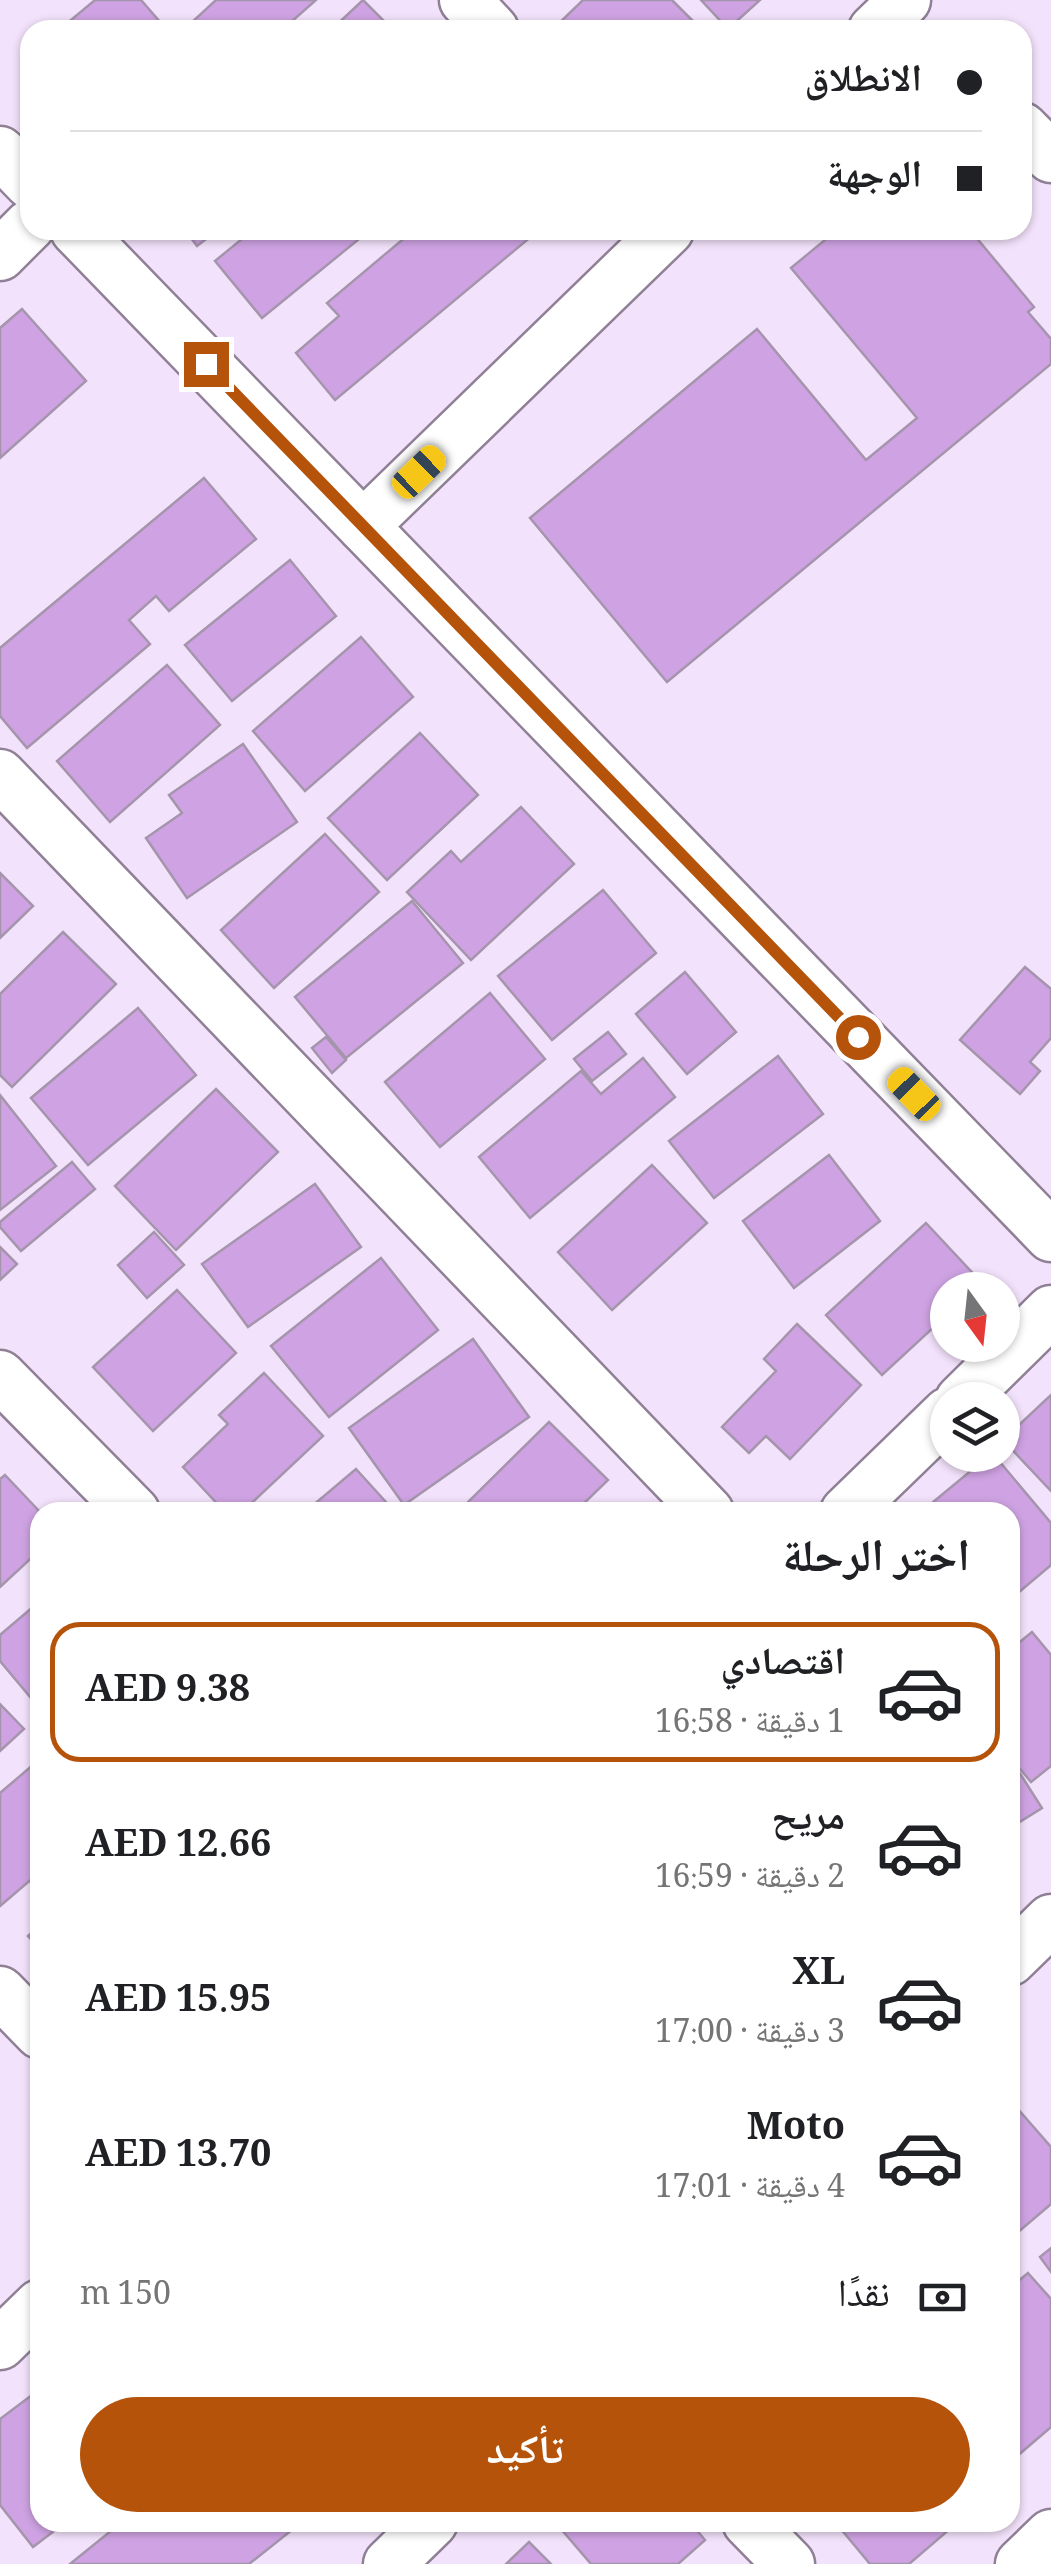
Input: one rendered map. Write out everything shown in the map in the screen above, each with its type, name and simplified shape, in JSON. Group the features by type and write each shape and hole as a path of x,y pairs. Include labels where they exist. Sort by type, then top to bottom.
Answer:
{"street":[{"path":"465,0 484,20"},
{"path":"1032,138 1051,158"},
{"path":"0,152 20,173"},
{"path":"0,255 20,235"},
{"path":"86,240 1051,1236"},
{"path":"363,526 658,240"},
{"path":"0,774 698,1502"},
{"path":"979,1382 1051,1311"},
{"path":"0,1376 124,1502"},
{"path":"856,1502 930,1430"},
{"path":"1020,1950 1051,1920"},
{"path":"0,1992 30,2023"},
{"path":"0,2344 30,2314"},
{"path":"389,2564 422,2532"},
{"path":"758,2532 789,2564"},
{"path":"1021,2564 1051,2535"}],"building":[{"path":"95,0 141,0 158,20 71,20"},
{"path":"216,0 316,0 293,20 194,20"},
{"path":"363,0 383,20 342,20"},
{"path":"583,0 672,0 692,20 562,20"},
{"path":"701,0 760,0 738,20 720,20"},
{"path":"241,240 358,240 262,318 215,261"},
{"path":"402,240 527,240 335,400 296,353 339,316 327,303"},
{"path":"825,240 978,240 1034,307 1028,312 1051,339 1051,364 667,682 530,518 757,329 866,460 917,418 791,268"},
{"path":"22,309 86,381 0,458 0,328"},
{"path":"204,478 256,539 169,611 156,596 129,620 150,644 27,748 0,716 0,648"},
{"path":"290,560 336,616 232,701 185,645"},
{"path":"361,637 413,697 305,791 253,731"},
{"path":"167,665 220,725 110,822 57,761"},
{"path":"420,733 478,795 387,880 328,818"},
{"path":"243,744 297,822 187,898 146,838 182,813 169,795"},
{"path":"521,807 574,864 471,960 407,892 451,851 461,862"},
{"path":"325,834 379,892 274,988 221,930"},
{"path":"0,873 33,906 0,938"},
{"path":"603,890 656,953 552,1040 498,976"},
{"path":"412,901 463,963 346,1058 295,997"},
{"path":"63,932 116,984 12,1087 0,1075 0,994"},
{"path":"1025,967 1051,989 1051,1038 1030,1062 1040,1071 1020,1094 960,1040"},
{"path":"685,972 736,1032 687,1074 636,1014"},
{"path":"490,993 545,1059 440,1147 385,1082"},
{"path":"138,1008 196,1075 88,1165 31,1098"},
{"path":"608,1032 626,1054 592,1081 574,1059"},
{"path":"326,1037 346,1060 332,1073 312,1048"},
{"path":"778,1056 823,1114 714,1198 669,1141"},
{"path":"643,1058 675,1097 530,1218 479,1157 581,1071 601,1094"},
{"path":"216,1089 278,1152 176,1250 115,1186"},
{"path":"0,1095 56,1166 0,1210"},
{"path":"829,1155 880,1221 794,1288 743,1221"},
{"path":"72,1162 95,1189 21,1251 0,1222"},
{"path":"652,1165 707,1223 612,1310 558,1252"},
{"path":"315,1184 361,1247 248,1327 202,1264"},
{"path":"926,1223 972,1272 930,1272 930,1331 882,1375 826,1315"},
{"path":"154,1232 184,1265 147,1298 118,1265"},
{"path":"0,1247 17,1264 0,1280"},
{"path":"381,1258 438,1330 329,1417 271,1346"},
{"path":"177,1290 236,1353 153,1431 93,1367"},
{"path":"797,1324 861,1385 790,1459 766,1436 749,1453 722,1427 776,1371 764,1359"},
{"path":"473,1339 529,1417 408,1502 402,1502 349,1428"},
{"path":"264,1373 323,1436 253,1502 216,1502 183,1467 228,1424 219,1415"},
{"path":"1051,1395 1051,1491 1020,1458 1020,1424"},
{"path":"549,1422 608,1480 585,1502 468,1502"},
{"path":"356,1469 386,1502 317,1502"},
{"path":"969,1472 1008,1472 1051,1523 1051,1565 1020,1591 1020,1502 933,1502"},
{"path":"5,1475 31,1502 30,1559 0,1587 0,1479"},
{"path":"30,1610 30,1697 0,1661 0,1635"},
{"path":"1032,1632 1051,1655 1051,1766 1031,1782 1020,1769 1020,1642"},
{"path":"0,1704 24,1729 0,1751"},
{"path":"30,1768 30,1880 0,1906 0,1793"},
{"path":"1020,1774 1042,1808 1020,1822"},
{"path":"1020,2111 1051,2147 1051,2204 1020,2230"},
{"path":"1051,2248 1051,2272 1040,2257"},
{"path":"1028,2273 1051,2299 1051,2427 1020,2454 1020,2280"},
{"path":"30,2396 30,2532 53,2532 33,2547 0,2505 0,2419"},
{"path":"110,2532 289,2532 249,2564 70,2564"},
{"path":"564,2532 698,2532 705,2540 678,2564 591,2564"},
{"path":"843,2532 946,2532 909,2564 870,2564"},
{"path":"529,2542 551,2564 506,2564"}],"route":[{"path":"206,364 858,1037"}]}
